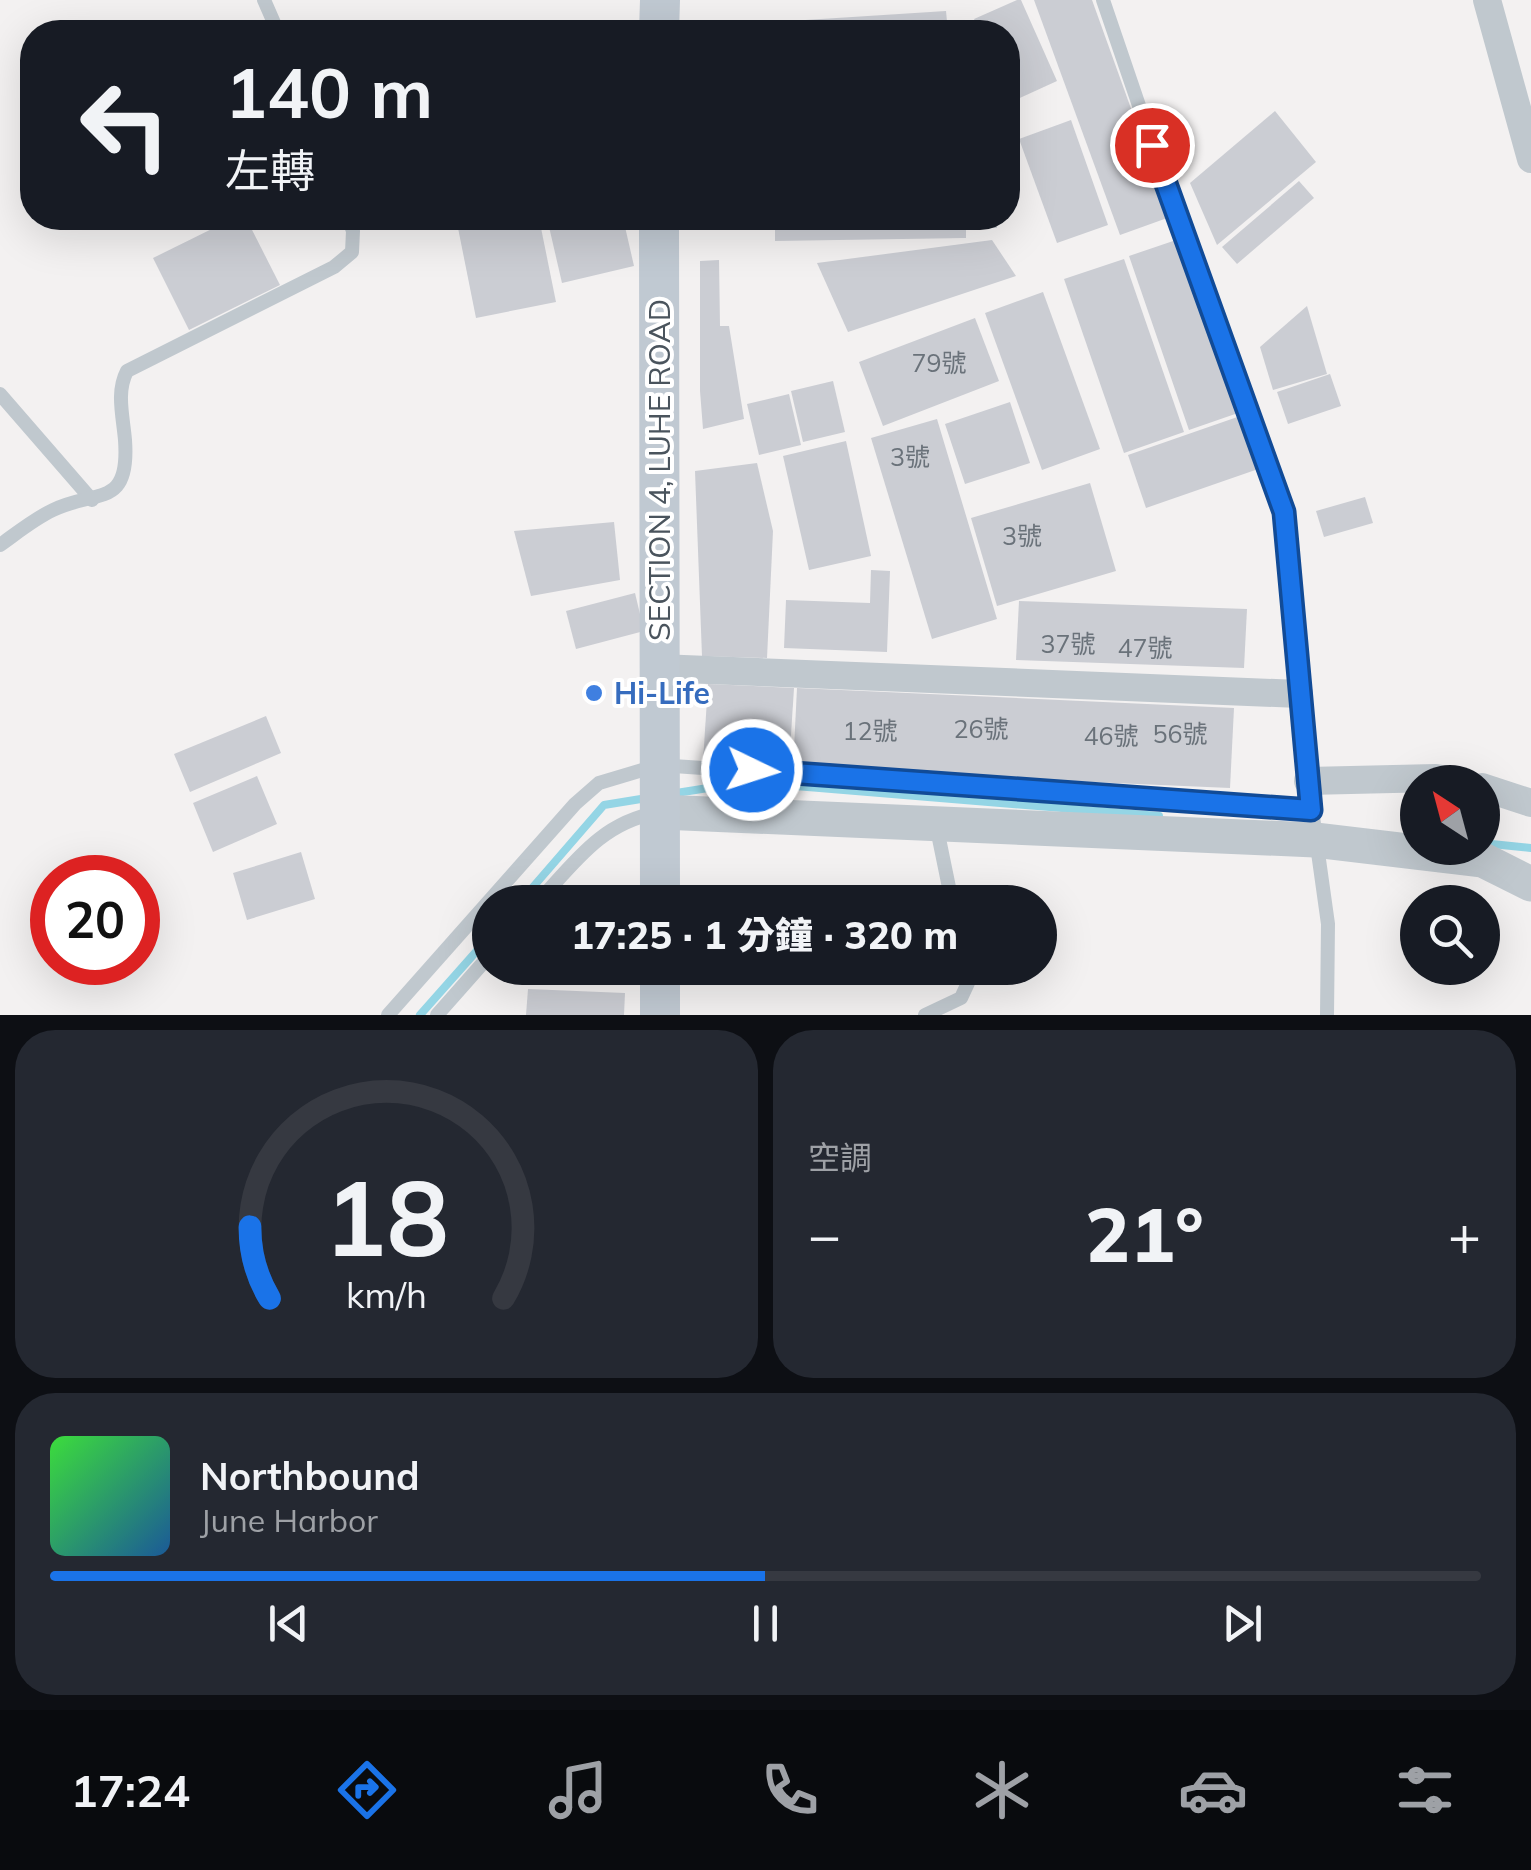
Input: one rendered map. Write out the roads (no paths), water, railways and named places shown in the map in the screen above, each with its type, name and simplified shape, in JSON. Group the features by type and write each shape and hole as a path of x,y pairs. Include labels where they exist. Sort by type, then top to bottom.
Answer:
{"main road":[{"name":"SECTION 4, LUHE ROAD","path":"659,230 660,885"},
{"path":"660,985 660,1015"}],"street":[{"path":"1487,0 1531,159"},
{"path":"659,668 1299,694"},
{"path":"1308,780 1400,779"},
{"path":"1500,794 1531,804"},
{"path":"661,812 936,823 1313,825 1483,860 1531,884"}],"lane":[{"path":"1103,0 1284,512 1308,780 1328,924 1328,1015"},
{"path":"0,544 54,509 92,500 116,486 127,467 120,385 127,371 334,267 352,252 353,230"},
{"path":"0,394 92,500"},
{"path":"388,1015 575,804 599,782 658,765 1313,825"},
{"path":"554,885 598,838 630,817 661,812"},
{"path":"936,823 949,885"},
{"path":"437,1015 472,975"},
{"path":"925,1015 961,998 967,985"}],"waterway":[{"path":"670,794 746,782 1159,816"},
{"path":"535,885 604,805 647,798"},
{"path":"1500,845 1531,848"},
{"path":"420,1015 472,956"}],"place":[{"name":"Hi-Life","path":"594,693"}]}
